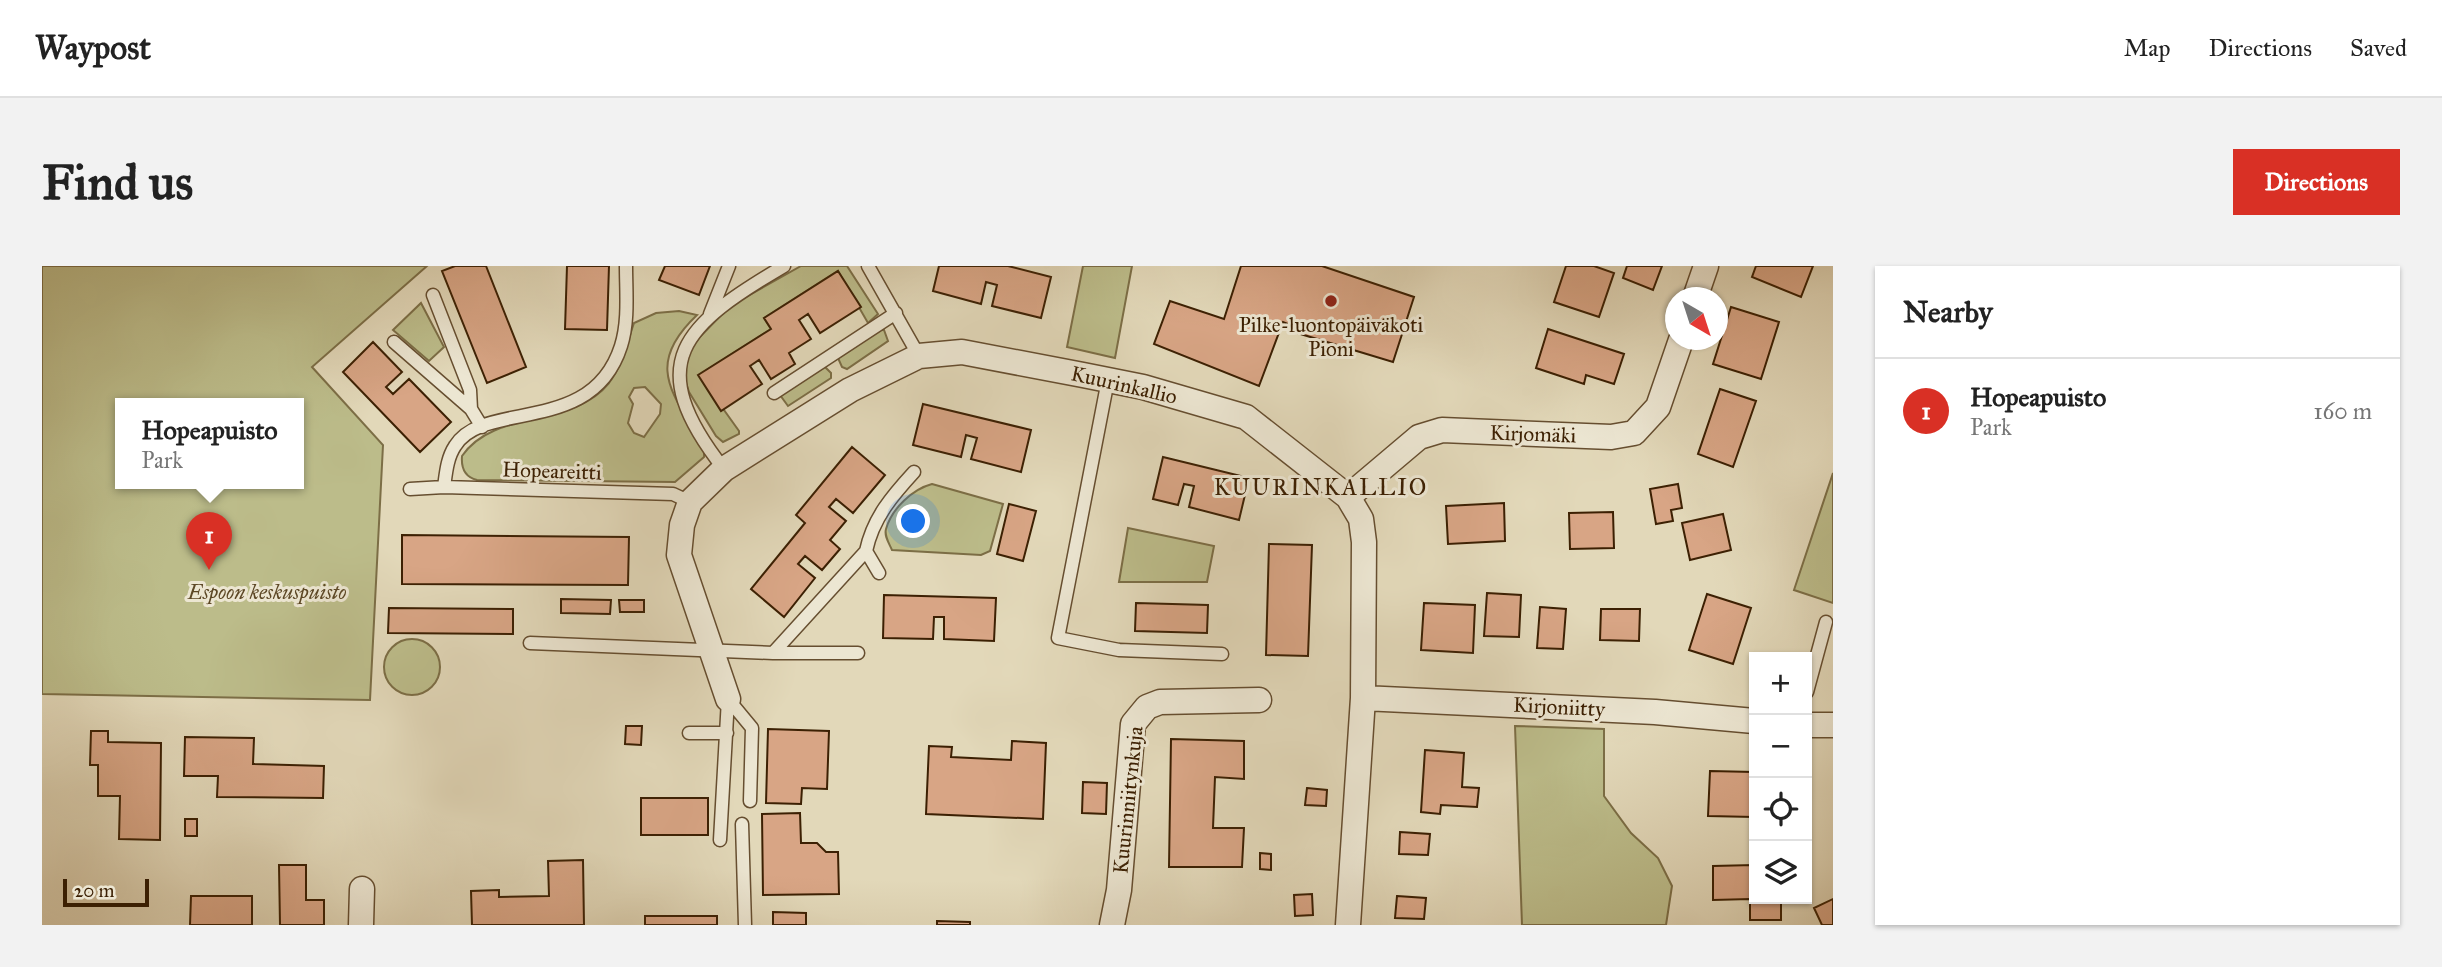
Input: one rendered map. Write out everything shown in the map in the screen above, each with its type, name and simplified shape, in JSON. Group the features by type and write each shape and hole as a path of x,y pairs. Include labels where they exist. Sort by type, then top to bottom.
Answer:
{"street":[{"path":"1699,287 1706,266"},
{"name":"Kirjomäki","path":"1348,497 1419,437 1442,430 1611,437 1634,433 1658,407 1678,350"},
{"name":"Kuurinkallio","path":"690,502 724,469 850,390 919,356 962,352 1108,380 1246,417 1348,497 1362,519 1363,698 1348,925"},
{"path":"690,502 682,525 679,555 728,699"},
{"name":"Kirjoniitty","path":"1363,698 1655,712 1749,721"},
{"name":"Kuurinniitynkuja","path":"1112,925 1119,890 1133,724 1147,707 1160,702 1259,700"},
{"path":"1812,724 1833,725"},
{"path":"361,925 362,890"}],"lane":[{"path":"444,487 448,460 456,444 482,427 564,406 589,393 620,348 625,319 626,266"},
{"path":"710,314 729,266"},
{"path":"724,469 694,425 682,396 678,368 687,342 710,314 784,266"},
{"path":"868,266 919,356"},
{"path":"432,295 470,390 471,409"},
{"path":"774,393 896,313"},
{"path":"394,342 471,409 482,427"},
{"path":"1108,380 1058,638 1119,650 1222,654"},
{"path":"773,653 866,551 871,529 893,494 914,472"},
{"name":"Hopeareitti","path":"410,489 444,487 673,494 690,502"},
{"path":"866,551 879,573"},
{"path":"1812,674 1826,622"},
{"path":"530,643 773,653 858,653"},
{"path":"720,840 728,699"},
{"path":"728,699 752,728 750,801"},
{"path":"689,733 727,733"},
{"path":"742,824 745,925"}],"green space":[{"name":"Espoon keskuspuisto","path":"42,266 427,266 312,367 383,445 370,700 42,694"},
{"path":"801,266 847,266 878,314 868,323 838,271 764,318 771,329 699,375 739,431 739,434 723,442 716,436 689,392 682,371 692,345 730,306"},
{"path":"1083,266 1132,266 1115,358 1067,347"},
{"path":"421,303 444,347 429,361 393,330"},
{"path":"679,311 697,315 680,333 671,350 667,366 675,396 704,449 704,457 675,482 477,480 467,474 463,468 462,456 476,441 513,424 575,407 593,397 609,383 617,369 634,323 656,313","holes":["645,387 661,404 660,414 644,437 634,433 628,423 633,404 629,397 634,388"]},
{"path":"879,330 884,330 888,341 847,369 842,367 838,358"},
{"path":"824,366 831,373 831,378 788,406 780,395"},
{"path":"1833,473 1833,603 1794,590"},
{"path":"932,484 1003,504 990,551 981,555 892,550 886,532 893,514 911,495"},
{"path":"1128,528 1214,546 1207,582 1119,582"},
{"path":"412,639 427,644 435,652 440,667 435,682 427,690 412,695 397,690 389,682 384,667 389,652 397,644"},
{"path":"1515,726 1604,729 1604,796 1631,833 1658,858 1672,886 1666,925 1522,925"}],"building":[{"path":"455,266 486,266 526,367 487,383 442,271"},
{"path":"567,266 609,266 607,330 565,329"},
{"path":"665,266 710,266 699,295 659,280"},
{"path":"939,266 1008,266 1051,277 1041,318 992,306 997,285 986,282 981,304 933,291"},
{"path":"1241,266 1322,266 1414,297 1393,362 1294,332 1296,327 1283,322 1259,386 1154,344 1170,301 1224,319"},
{"path":"1566,266 1594,266 1614,273 1599,317 1554,302"},
{"path":"1627,266 1662,266 1653,290 1623,278"},
{"path":"1756,266 1813,266 1801,297 1752,277"},
{"path":"838,271 861,307 820,333 808,314 799,320 811,339 789,353 795,364 771,379 759,360 750,366 762,384 721,411 698,375 771,329 764,318"},
{"path":"1731,307 1779,322 1761,379 1713,364 1717,350 1728,350 1728,316"},
{"path":"1548,329 1624,354 1614,384 1586,375 1584,384 1536,368"},
{"path":"373,342 402,372 386,387 393,394 409,379 451,422 420,452 343,372"},
{"path":"1720,389 1756,401 1733,467 1698,454"},
{"path":"923,404 1031,430 1021,472 971,459 977,438 966,435 961,457 913,445"},
{"path":"852,447 885,475 853,513 836,499 829,507 846,521 830,540 840,549 822,570 805,556 798,564 815,578 784,617 751,589 805,523 796,515"},
{"path":"1163,457 1249,478 1239,520 1189,507 1194,486 1184,484 1178,505 1153,499"},
{"path":"1678,484 1682,508 1671,510 1673,521 1656,524 1650,489"},
{"path":"1504,503 1505,541 1448,544 1446,506"},
{"path":"1009,504 1036,511 1023,561 997,554"},
{"path":"1613,512 1614,548 1570,549 1569,513"},
{"path":"1723,514 1731,550 1690,560 1682,523"},
{"path":"402,535 629,537 628,585 402,584"},
{"path":"1269,544 1312,545 1308,656 1266,655"},
{"path":"1487,593 1521,595 1519,637 1484,636"},
{"path":"1707,594 1751,608 1733,664 1689,650"},
{"path":"884,595 996,598 994,641 944,639 944,617 934,617 933,639 883,638"},
{"path":"561,599 611,600 610,614 561,613"},
{"path":"619,600 644,600 644,612 620,612"},
{"path":"1136,603 1208,605 1207,633 1135,631"},
{"path":"1424,603 1475,605 1473,653 1421,650"},
{"path":"1540,607 1566,609 1563,649 1537,648"},
{"path":"389,608 513,609 513,634 388,633"},
{"path":"1601,609 1640,609 1639,641 1600,640"},
{"path":"626,726 642,726 641,745 625,744"},
{"path":"768,729 829,731 827,789 802,788 801,804 766,803"},
{"path":"91,731 108,731 108,742 161,743 160,840 119,839 120,796 98,796 98,765 90,765"},
{"path":"185,737 254,738 253,764 324,766 323,798 217,797 218,776 184,776"},
{"path":"1171,739 1244,741 1244,779 1215,777 1213,828 1244,828 1242,867 1169,867"},
{"path":"1012,741 1046,743 1043,819 926,814 929,746 952,747 951,757 1011,760"},
{"path":"1425,750 1464,753 1462,787 1479,788 1477,807 1441,805 1440,814 1421,812"},
{"path":"1710,771 1749,772 1749,817 1708,816"},
{"path":"1083,782 1107,783 1106,814 1082,813"},
{"path":"1307,788 1327,790 1326,806 1305,805"},
{"path":"641,798 708,798 708,835 641,835"},
{"path":"800,813 801,843 817,843 826,852 838,852 839,894 763,895 762,814"},
{"path":"185,819 197,819 197,836 185,836"},
{"path":"1400,832 1430,834 1428,855 1399,854"},
{"path":"1260,853 1271,854 1271,870 1260,869"},
{"path":"583,860 584,925 472,925 471,891 499,890 499,897 549,896 548,861"},
{"path":"279,865 306,865 306,900 324,900 324,925 280,925"},
{"path":"1749,865 1749,899 1713,900 1713,866"},
{"path":"1312,894 1313,915 1295,916 1294,895"},
{"path":"191,896 252,896 252,925 190,925"},
{"path":"1397,896 1426,898 1424,919 1395,918"},
{"path":"1833,899 1833,925 1822,925 1814,908"},
{"path":"1750,904 1781,904 1781,920 1750,920"},
{"path":"773,912 806,913 806,925 773,925"},
{"path":"645,916 717,916 717,925 645,925"},
{"path":"937,921 970,922 970,925 937,925"}],"place":[{"name":"Pilke-luontopäiväkoti Pioni","path":"1331,301"},
{"name":"Hopeapuisto","path":"209,570"}],"district":[{"name":"KUURINKALLIO","path":"1321,487"}]}
